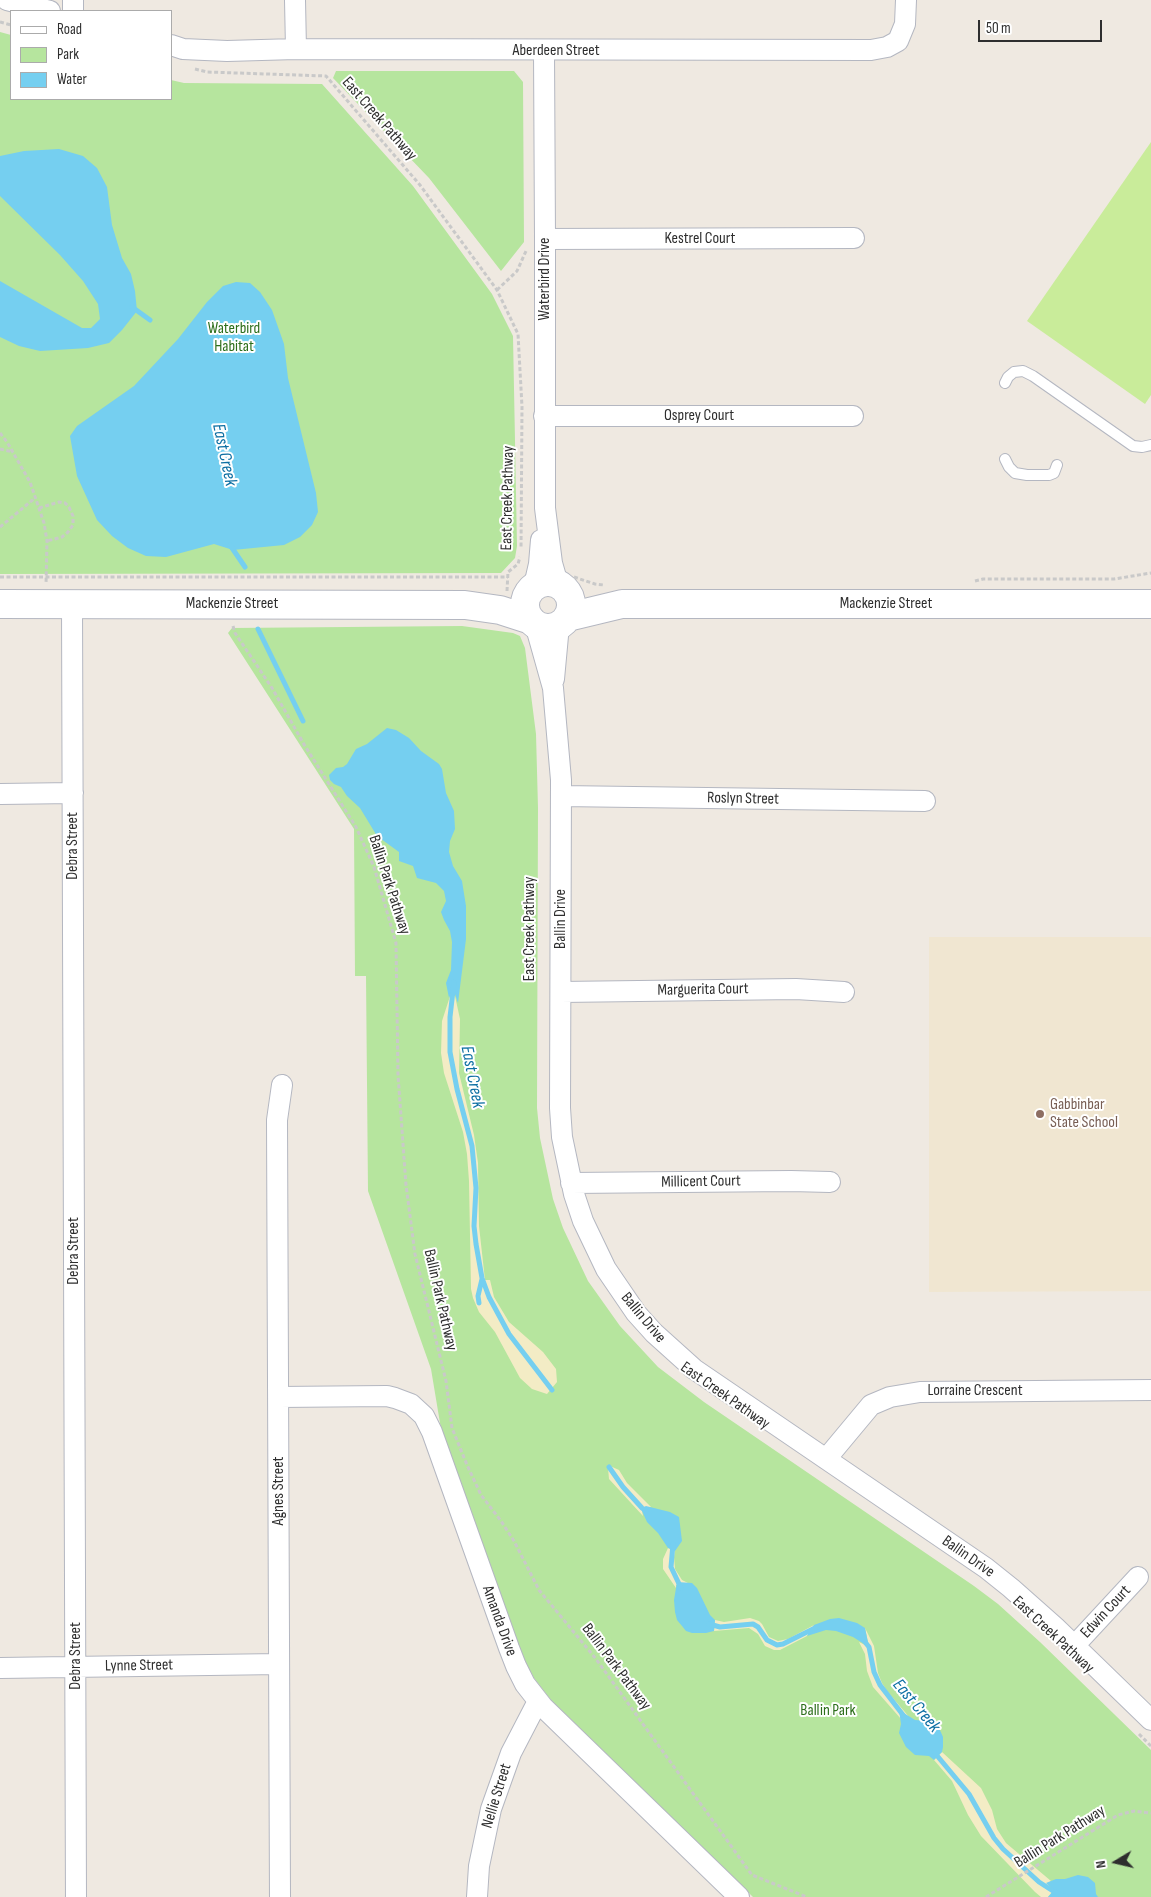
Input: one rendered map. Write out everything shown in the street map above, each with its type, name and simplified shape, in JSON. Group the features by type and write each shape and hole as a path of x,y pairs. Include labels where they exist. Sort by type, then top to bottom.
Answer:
{"main road":[{"name":"Mackenzie Street","path":"0,604 465,605 500,610 539,602 622,604 1151,604"}],"street":[{"path":"7,0 46,10"},
{"path":"295,0 296,50"},
{"name":"Aberdeen Street","path":"172,45 183,49 227,51 871,50 888,47 898,41 905,24 906,0"},
{"name":"Waterbird Drive","path":"539,602 539,564 545,508 544,416 537,243 544,51"},
{"name":"Kestrel Court","path":"537,243 854,238"},
{"name":"Osprey Court","path":"544,416 853,416"},
{"name":"Ballin Drive","path":"539,602 553,688 561,796 560,1108 562,1137 571,1183 583,1221 606,1269 636,1313 654,1333 694,1368 986,1568 1034,1607 1074,1646 1144,1727"},
{"name":"Debra Street","path":"72,604 76,1897"},
{"path":"0,794 73,793"},
{"name":"Roslyn Street","path":"561,796 926,801"},
{"name":"Marguerita Court","path":"561,992 796,989 844,992"},
{"name":"Agnes Street","path":"280,1897 277,1120 282,1085"},
{"name":"Millicent Court","path":"571,1183 830,1182"},
{"name":"Lorraine Crescent","path":"826,1460 871,1405 890,1397 920,1392 1151,1390"},
{"name":"Amanda Drive","path":"279,1397 387,1396 411,1404 424,1416 432,1432 516,1666 525,1684 538,1701 739,1897"},
{"name":"Edwin Court","path":"1074,1646 1138,1578"},
{"name":"Lynne Street","path":"0,1668 279,1664"},
{"name":"Nellie Street","path":"477,1897 479,1866 491,1809 511,1754 538,1701"}],"lane":[{"path":"1005,383 1014,372 1023,371 1033,376 1133,446 1151,445"},
{"path":"1005,459 1009,467 1016,473 1027,475 1049,475 1054,473 1057,466"}],"path":[{"name":"East Creek Pathway","path":"189,68 207,72 326,76 420,185 497,290 518,334 522,407 520,557 518,564 508,572 539,602"},
{"path":"497,290 517,271 537,243"},
{"path":"0,433 30,482 44,523 47,541 46,576"},
{"path":"0,449 13,452"},
{"path":"0,528 35,498"},
{"path":"39,508 59,502 65,503 73,516 73,525 68,532 62,537 47,541"},
{"path":"973,582 983,579 1114,579 1151,573"},
{"path":"0,577 46,576 539,602"},
{"name":"Ballin Park Pathway","path":"231,621 235,633 272,688 305,746 356,827 374,867 396,943 398,1076 406,1185 414,1244 446,1381 452,1428 467,1465 481,1495 501,1520 539,1590 596,1659 752,1875 807,1897"},
{"path":"1144,1727 1151,1746"},
{"name":"Ballin Park Pathway","path":"986,1897 1118,1816 1134,1812 1151,1813"}],"shaded area":[{"name":"Gabbinbar State School","path":"929,937 1151,937 1151,1291 929,1292"}],"green space":[{"name":"Waterbird Habitat","path":"0,32 10,35 10,100 172,100 172,80 184,83 322,84 413,186 492,294 513,336 517,546 515,558 501,573 0,574"},
{"path":"336,71 514,71 523,82 524,242 501,271 429,178 333,78"},
{"path":"1151,142 1151,395 1145,404 1027,321"},
{"name":"Ballin Park","path":"462,626 513,633 520,636 525,648 536,734 538,808 537,1108 540,1138 553,1199 563,1228 588,1281 620,1326 658,1367 704,1402 998,1604 1040,1642 1151,1750 1151,1897 753,1897 551,1700 534,1678 525,1662 441,1429 431,1369 368,1191 366,976 355,976 354,829 228,633 232,628"}],"sand":[{"path":"453,987 460,1019 459,1073 474,1135 478,1163 479,1226 485,1280 490,1280 494,1297 509,1322 543,1352 556,1369 557,1382 547,1394 532,1389 520,1378 495,1332 479,1312 473,1298 471,1289 467,1154 463,1132 444,1073 441,1053 442,1021"},
{"path":"610,1466 619,1470 627,1483 651,1507 644,1507 642,1511 643,1516 609,1479 608,1468"},
{"path":"668,1548 675,1551 675,1569 682,1580 688,1583 676,1585 676,1588 663,1569 663,1559"},
{"path":"750,1618 759,1621 769,1637 778,1641 788,1639 814,1625 807,1636 780,1650 774,1650 765,1646 758,1634 749,1628 714,1631 715,1620 724,1622"},
{"path":"865,1628 874,1646 878,1673 882,1683 910,1718 900,1710 901,1719 873,1687 867,1671 865,1654 859,1642 869,1647"},
{"path":"942,1752 981,1788 992,1810 997,1829 1006,1843 1051,1881 1047,1884 1054,1890 1048,1897 1041,1897 1035,1892 981,1836 968,1815 952,1781 934,1760"}],"water":[{"path":"59,149 83,156 97,168 107,187 112,225 122,258 131,274 137,311 109,343 88,348 40,351 19,346 0,337 0,281 82,328 91,328 100,319 98,304 83,281 60,255 0,196 0,156 24,151"},
{"path":"236,282 250,283 260,292 272,310 284,344 288,378 316,493 318,512 312,525 300,537 284,545 233,550 214,544 166,557 146,556 128,548 112,536 97,520 77,476 70,436 77,426 134,386 178,339 207,302 223,286"},
{"path":"387,728 396,730 409,738 421,751 439,764 442,769 446,793 454,811 455,829 450,841 449,852 453,866 462,881 466,906 466,939 458,1003 453,988 449,998 446,983 451,970 452,942 450,931 441,912 446,901 444,891 436,883 417,878 413,866 399,861 399,852 377,836 360,808 347,796 341,787 330,780 329,775 336,768 347,764 356,749 367,744"},
{"path":"646,1506 670,1512 679,1517 682,1541 675,1551 668,1548 658,1533 647,1522 642,1511 642,1508"},
{"path":"677,1582 692,1583 697,1588 710,1615 715,1620 714,1631 692,1633 686,1631 677,1620 674,1600"},
{"path":"839,1618 857,1623 865,1628 869,1647 853,1637 836,1631 826,1630 807,1636 814,1625"},
{"path":"899,1710 915,1720 930,1721 937,1724 943,1737 943,1747 942,1752 934,1760 929,1756 915,1755 906,1747 899,1733 901,1724"},
{"path":"1078,1875 1088,1877 1095,1883 1098,1897 1048,1897 1054,1890 1046,1883"}],"waterway":[{"name":"East Creek","path":"132,307 150,320"},
{"name":"East Creek","path":"230,545 245,567"},
{"name":"East Creek","path":"258,629 303,721"},
{"name":"East Creek","path":"454,982 450,1017 450,1052 457,1089 472,1146 476,1188 474,1226 482,1278 489,1297 509,1334 552,1390"},
{"path":"479,1303 478,1296 482,1279"},
{"name":"East Creek","path":"609,1467 623,1487 646,1511"},
{"name":"East Creek","path":"673,1544 671,1567 681,1588"},
{"name":"East Creek","path":"709,1624 720,1627 753,1624 758,1627 767,1640 777,1645 783,1644 817,1627"},
{"name":"East Creek","path":"865,1642 869,1647 874,1672 880,1685 903,1715"},
{"name":"East Creek","path":"934,1752 969,1794 994,1838 1003,1849 1039,1882 1066,1897"}],"place":[{"name":"Gabbinbar State School","path":"1040,1114"}]}
